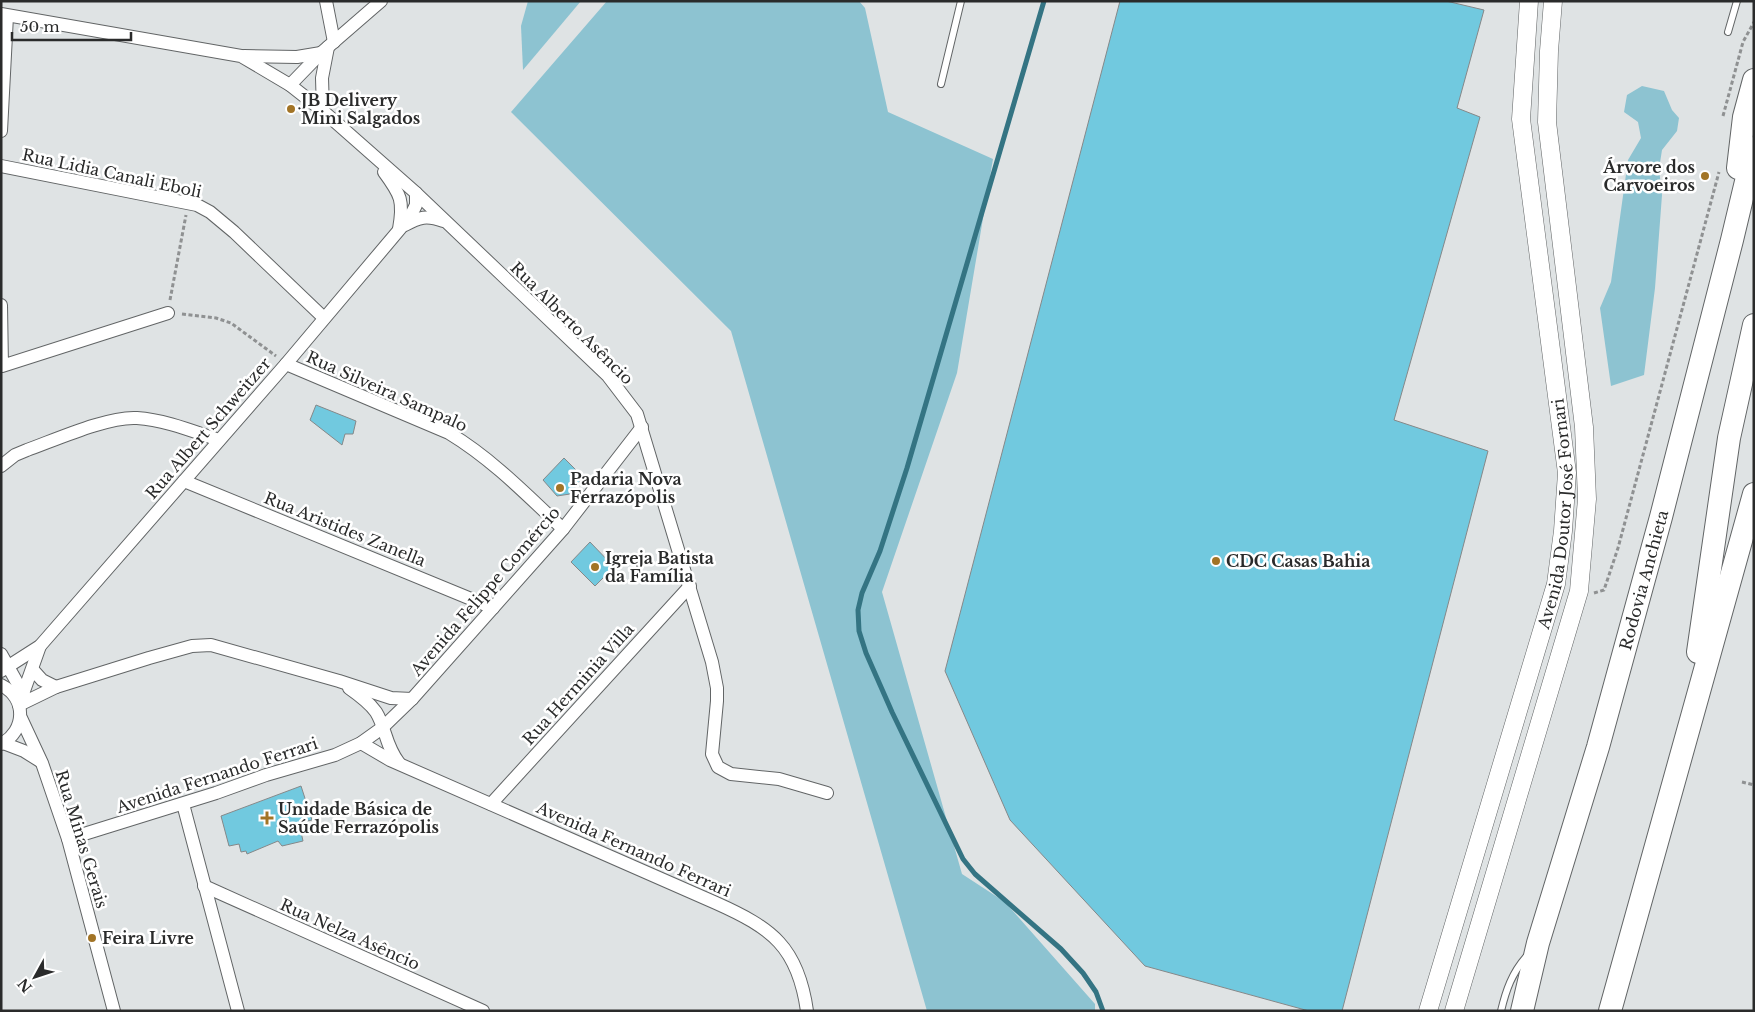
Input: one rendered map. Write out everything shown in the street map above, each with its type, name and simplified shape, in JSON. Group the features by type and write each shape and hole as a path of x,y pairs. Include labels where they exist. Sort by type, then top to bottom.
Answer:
{"highway":[{"path":"1741,202 1738,169 1744,117 1754,80"},
{"name":"Rodovia Anchieta","path":"1522,1011 1538,943 1600,737 1661,517 1754,148"},
{"path":"1684,745 1728,438 1754,325"},
{"path":"1610,1011 1754,494"}],"street":[{"path":"323,110 322,78 328,47 326,1"},
{"path":"290,84 328,47 381,1"},
{"name":"Avenida Doutor José Fornari","path":"1428,1011 1556,584 1563,531 1567,473 1522,119 1529,1"},
{"name":"Avenida Doutor José Fornari","path":"1454,1011 1578,591 1585,532 1586,464 1584,428 1547,122 1548,69 1553,1"},
{"path":"1,131 4,15 241,56 297,56 328,47"},
{"name":"Rua Alberto Asêncio","path":"241,56 290,84 323,110 416,193 608,376 637,414 712,662 717,688 712,754 714,761 718,767 731,774 779,779 827,793"},
{"name":"Rua Alberto Asêncio","path":"373,155 400,198 402,204 399,230"},
{"name":"Rua Lidia Canali Eboli","path":"1,166 197,205 210,212 234,232 324,318"},
{"name":"Rua Albert Schweitzer","path":"5,669 40,646 286,364 399,230 414,210 416,193"},
{"name":"Rua Albert Schweitzer","path":"399,230 422,217 434,217 445,221"},
{"path":"1,305 2,366 168,313"},
{"name":"Rua Silveira Sampalo","path":"286,364 449,434 467,444 514,482 563,529"},
{"path":"1,466 27,450 102,424 127,418 150,419 219,440"},
{"name":"Avenida Felippe Comércio","path":"361,743 382,728 412,700 563,529 642,428"},
{"name":"Rua Aristides Zanella","path":"184,481 493,608"},
{"name":"Rua Herminia Villa","path":"491,804 690,586"},
{"path":"1,685 12,692 21,706 56,687 192,646 210,645 339,681 391,698 412,700"},
{"name":"Rua Albert Schweitzer","path":"2,743 13,736 17,730 21,706 40,646"},
{"name":"Rua Minas Gerais","path":"1,654 5,669 42,763 68,840 114,1011"},
{"path":"33,670 42,680 56,687"},
{"path":"339,681 360,696 376,712 390,750 400,765"},
{"name":"Rua Minas Gerais","path":"2,743 24,751 42,763"},
{"name":"Avenida Fernando Ferrari","path":"68,840 183,804 266,775 335,755 361,743 400,765 757,923 776,938 791,958 802,986 807,1011"},
{"path":"183,804 238,1011"},
{"name":"Rua Nelza Asêncio","path":"204,886 483,1011"}],"lane":[{"path":"941,84 961,1"},
{"path":"1728,32 1737,1"},
{"path":"1501,1011 1507,988 1516,968 1538,943"}],"path":[{"path":"1723,120 1743,42 1754,22"},
{"path":"1578,591 1592,593 1604,590 1618,548 1720,165"},
{"path":"172,289 188,202"},
{"path":"188,315 216,318 231,323 286,364"},
{"path":"1742,782 1754,785"}],"shaded area":[{"path":"528,1 581,1 523,70 521,26"},
{"path":"607,1 859,1 865,8 888,112 993,159 957,373 882,592 962,874 1005,902 1095,1004 1095,1011 927,1011 731,331 511,112"},
{"path":"1642,86 1664,91 1672,110 1679,118 1677,131 1662,150 1659,169 1662,195 1655,288 1644,375 1611,386 1600,308 1611,282 1628,160 1641,138 1638,122 1624,112 1627,95"}],"building":[{"name":"CDC Casas Bahia","path":"1120,1 1446,1 1484,10 1457,108 1480,117 1394,420 1488,451 1342,1011 1309,1011 1145,966 1010,820 945,671"},
{"path":"316,405 356,421 353,434 345,434 342,445 310,420"},
{"path":"564,458 583,477 570,494 557,496 543,480"},
{"name":"Igreja Batista da Família","path":"590,542 614,567 595,586 571,562"},
{"name":"Unidade Básica de Saúde Ferrazópolis","path":"301,786 312,820 299,823 303,841 282,846 278,841 247,854 246,851 241,852 239,844 229,846 221,816"}],"waterway":[{"path":"1044,1 907,468 880,551 862,593 858,610 859,631 866,653 892,712 963,859 975,874 1061,949 1083,973 1096,992 1103,1011"}],"place":[{"name":"JB Delivery Mini Salgados","path":"291,109"},
{"name":"Árvore dos Carvoeiros","path":"1705,176"},
{"name":"Padaria Nova Ferrazópolis","path":"560,488"},
{"name":"CDC Casas Bahia","path":"1216,561"},
{"name":"Igreja Batista da Família","path":"595,567"},
{"name":"Unidade Básica de Saúde Ferrazópolis","path":"267,818"},
{"name":"Feira Livre","path":"92,938"}]}
